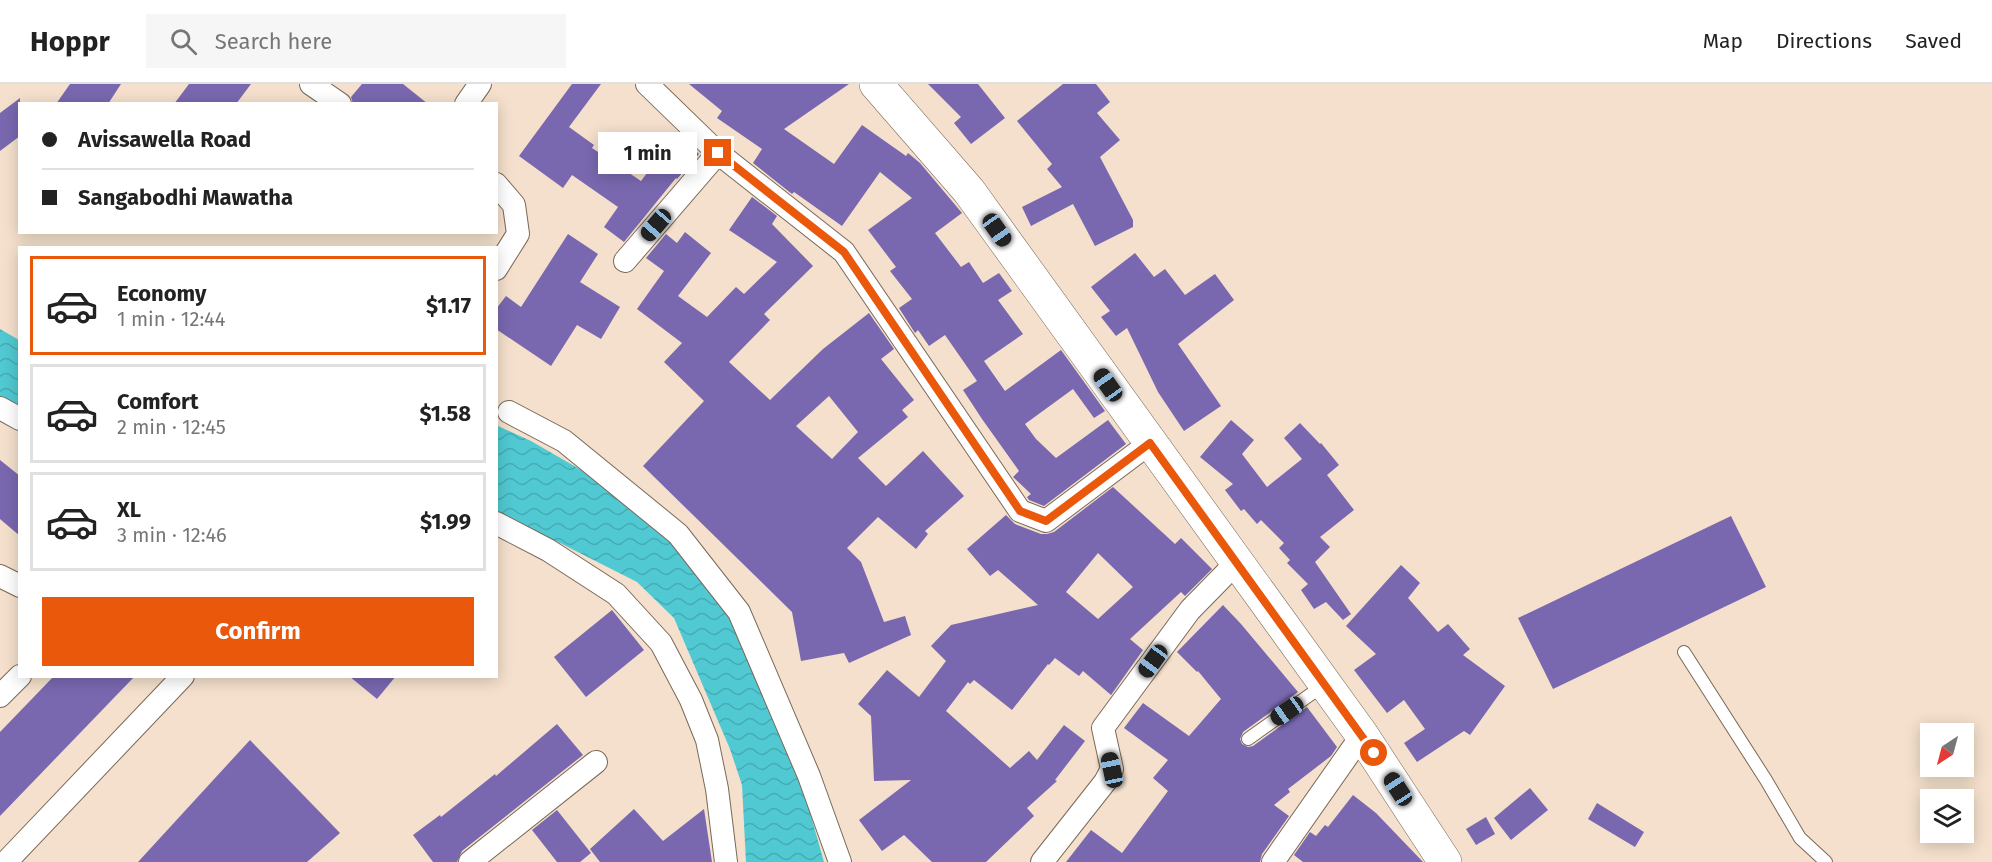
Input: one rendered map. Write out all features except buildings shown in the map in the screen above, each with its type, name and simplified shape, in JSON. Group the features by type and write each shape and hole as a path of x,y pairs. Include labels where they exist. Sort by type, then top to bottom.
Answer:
{"main road":[{"path":"876,84 969,191 1362,735 1445,862"}],"street":[{"path":"467,102 480,84"},
{"path":"647,84 718,153 844,252 1020,511 1046,521 1150,443"},
{"path":"315,85 336,102"},
{"path":"625,261 718,153"},
{"path":"498,186 514,205 518,234 498,266"},
{"path":"0,408 18,418"},
{"path":"509,412 564,441 678,534 739,612 809,776 840,862"},
{"path":"498,524 548,550 616,594 661,643 691,700 707,740 717,789 726,862"},
{"path":"1042,862 1112,770 1102,728 1190,610 1237,562"},
{"path":"0,576 18,585"},
{"path":"0,696 18,678"},
{"path":"6,862 181,678"},
{"path":"1273,862 1362,735"},
{"path":"474,861 596,762"}],"lane":[{"path":"1684,652 1766,780 1800,838 1826,862"},
{"path":"1248,739 1325,684"}],"water":[{"path":"0,329 18,339 18,414 0,402"},
{"path":"498,426 531,441 621,493 708,580 759,666 796,763 824,862 746,862 742,785 730,749 674,618 637,582 560,543 498,517"}],"route":[{"path":"718,153 844,252 1020,511 1046,521 1150,443 1374,753"}]}
